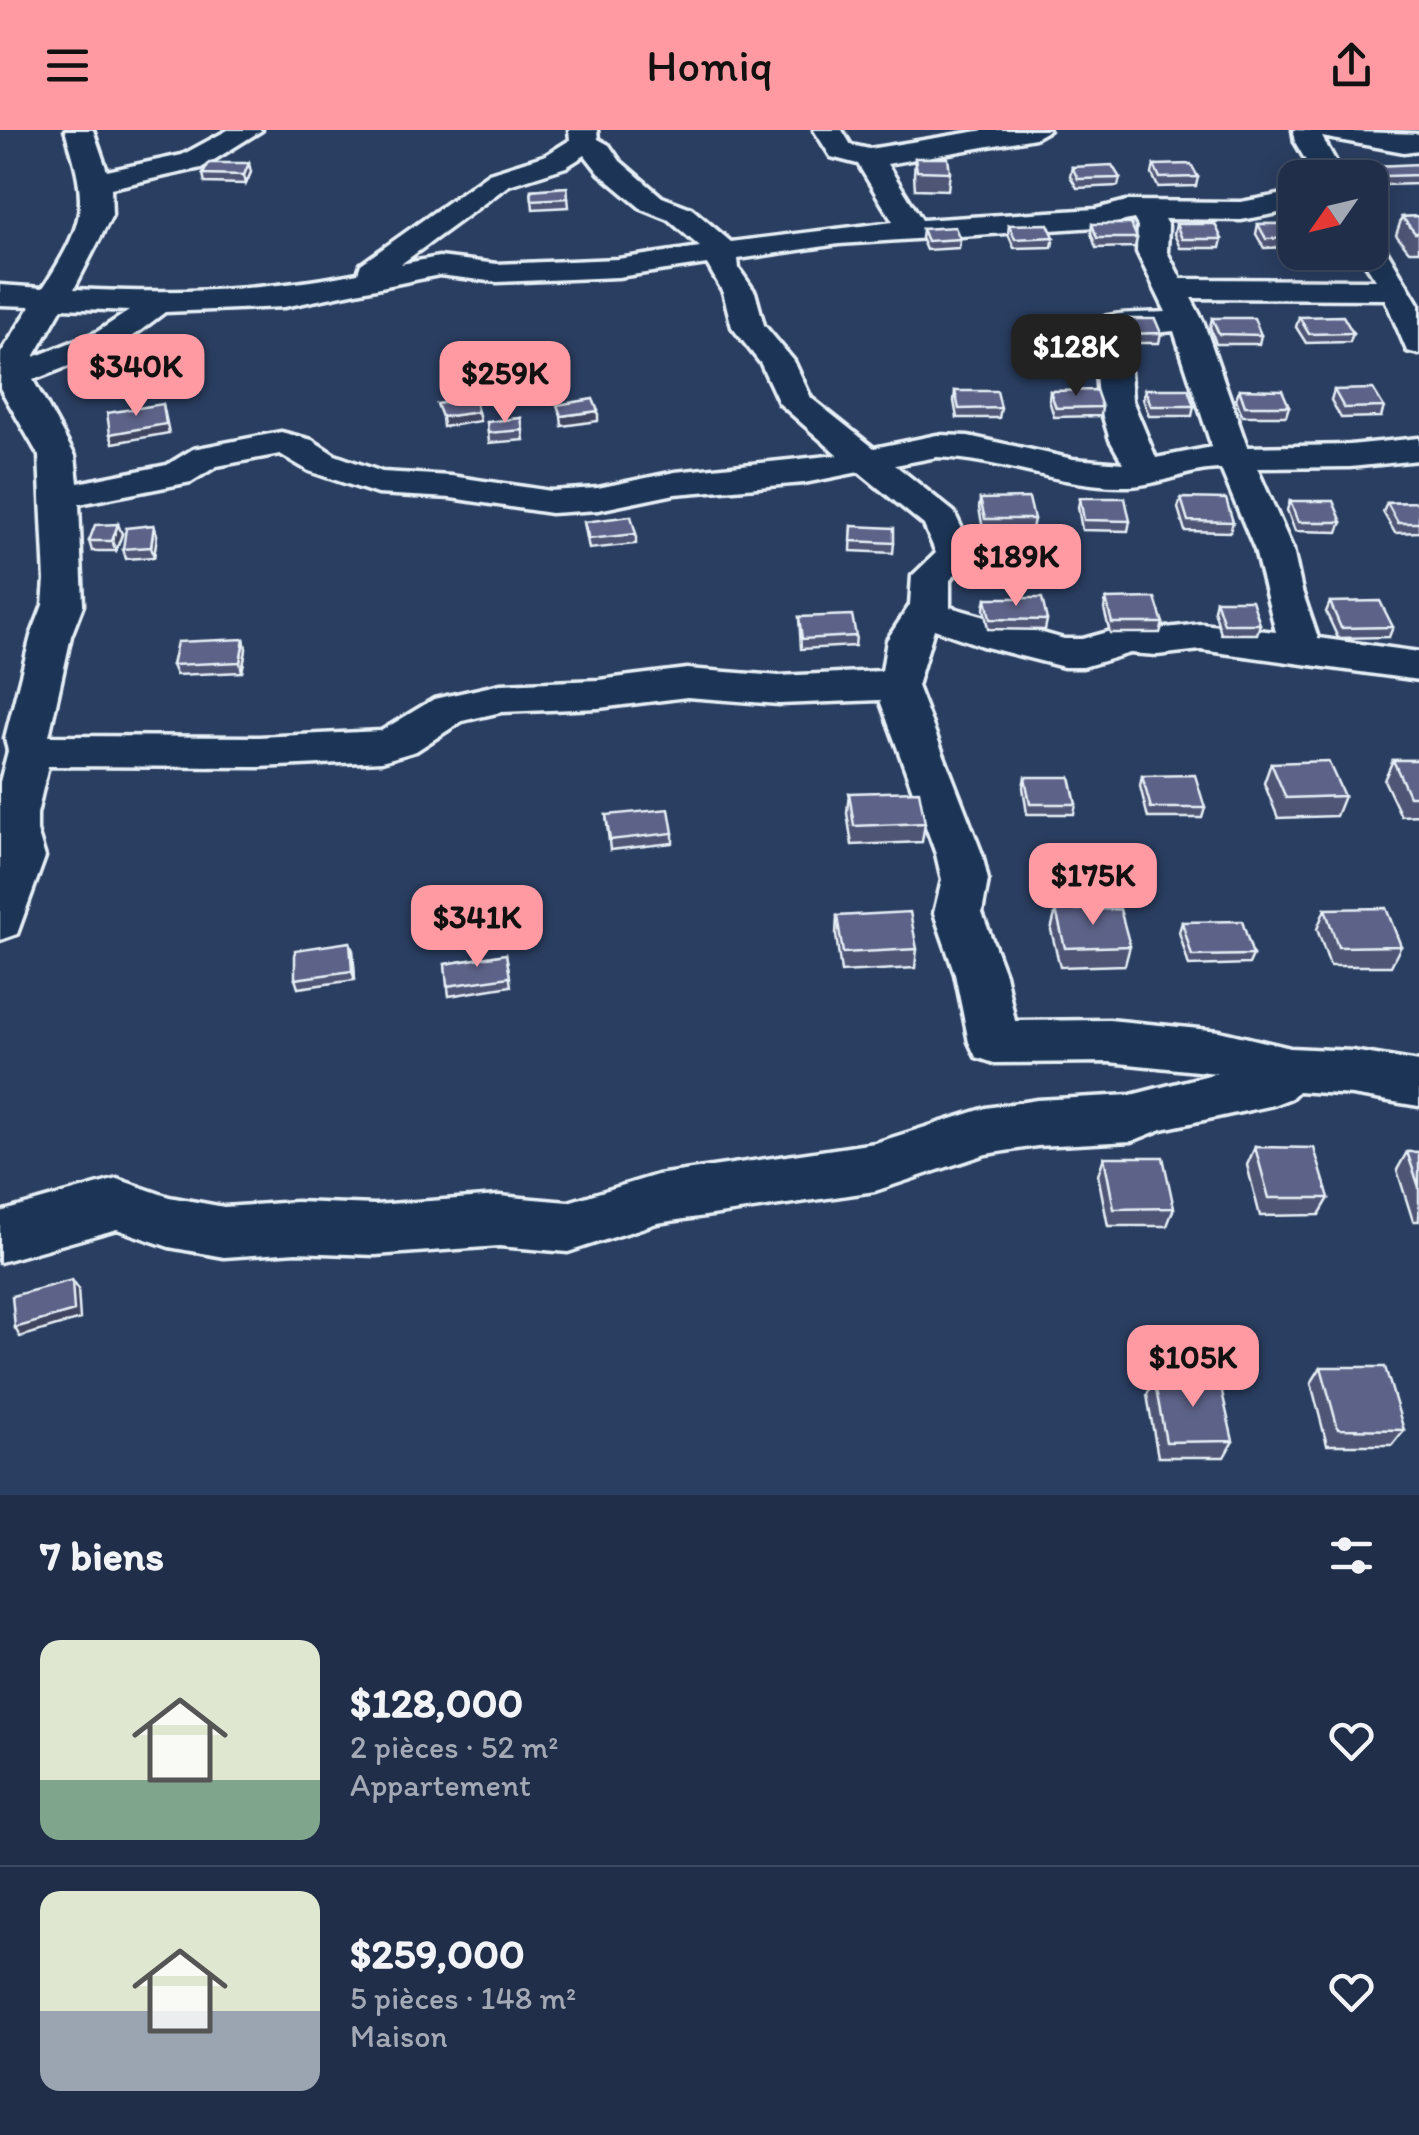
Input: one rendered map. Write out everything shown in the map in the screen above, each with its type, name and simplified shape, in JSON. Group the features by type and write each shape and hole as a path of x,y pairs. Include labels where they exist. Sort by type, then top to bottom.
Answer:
{"street":[{"path":"7,377 50,298 74,264 97,215 96,182 78,130"},
{"path":"96,182 191,162 248,130"},
{"path":"828,130 841,151 868,158 1035,130"},
{"path":"1307,130 1320,160"},
{"path":"1326,130 1414,145"},
{"path":"19,743 259,752 382,746 401,740 449,709 501,698 599,694 687,683 779,690 896,685 902,678 907,642 930,609 931,576 954,559 955,551 941,520 796,403 777,361 748,326 739,292 723,269 723,251 680,214 652,203 608,167 600,151 583,136 556,161 511,173 490,184 405,250 358,280"},
{"path":"868,158 912,229"},
{"path":"0,295 155,303 284,297 439,266 497,273 618,268 723,251 912,229 1096,218 1143,210 1250,210 1278,204"},
{"path":"1143,210 1153,226 1152,252 1180,304 1216,416 1274,550 1282,591 1302,648"},
{"path":"1145,472 1128,440 1115,400 1112,372 1094,333 1106,326 1180,304 1403,288 1419,344"},
{"path":"7,377 89,348 142,320 155,303"},
{"path":"0,922 22,857 14,831 19,743 62,605 62,497 57,456 7,377"},
{"path":"62,497 178,474 206,457 280,442 300,448 322,463 377,482 451,487 551,502 598,498 675,483 788,474 948,446 988,450 1073,470 1130,475 1203,458 1350,456 1419,449"},
{"path":"925,614 1064,653 1083,652 1129,639 1157,642 1201,637 1419,666"},
{"path":"896,685 959,854 965,880 958,914 980,974 996,1044 1110,1041 1234,1054 1286,1070 1352,1073 1419,1084"},
{"path":"0,1237 117,1204 169,1222 224,1232 296,1227 374,1230 500,1221 568,1227 642,1202 875,1167 986,1131 1036,1123 1132,1118 1158,1108 1273,1083 1286,1070"}],"building":[{"path":"915,158 948,158 950,172 917,171"},
{"path":"209,163 249,163 244,175 203,174"},
{"path":"1191,164 1198,177 1160,178 1154,165"},
{"path":"1418,164 1419,175 1388,176 1388,166"},
{"path":"1112,165 1120,178 1078,179 1072,167"},
{"path":"567,187 568,198 532,200 531,190"},
{"path":"1419,216 1419,233 1415,233 1402,217"},
{"path":"1048,224 1054,237 1015,239 1009,225"},
{"path":"1092,224 1131,224 1137,238 1097,238"},
{"path":"1176,224 1215,224 1222,239 1182,239"},
{"path":"1258,224 1278,224 1278,239 1266,239"},
{"path":"955,227 960,239 927,241 922,229"},
{"path":"1343,316 1353,333 1309,334 1299,317"},
{"path":"1067,318 1073,334 1036,335 1030,319"},
{"path":"1212,318 1254,318 1261,335 1219,334"},
{"path":"1121,319 1155,319 1161,333 1127,334"},
{"path":"1145,389 1188,389 1194,406 1151,406"},
{"path":"1239,389 1282,390 1289,406 1245,406"},
{"path":"1373,389 1384,407 1344,408 1334,390"},
{"path":"1096,390 1102,407 1056,408 1050,391"},
{"path":"955,391 997,391 1001,408 959,409"},
{"path":"474,398 478,412 442,417 437,404"},
{"path":"593,399 598,411 561,416 557,405"},
{"path":"163,404 166,424 110,434 107,413"},
{"path":"521,418 523,430 488,433 487,422"},
{"path":"1029,498 1034,519 985,519 980,499"},
{"path":"1080,498 1125,498 1130,521 1084,520"},
{"path":"1181,498 1226,499 1233,522 1188,521"},
{"path":"1290,501 1333,501 1342,522 1298,522"},
{"path":"1419,502 1419,523 1398,523 1387,503"},
{"path":"631,516 636,534 589,539 584,522"},
{"path":"118,524 112,541 89,541 95,525"},
{"path":"154,525 151,547 123,549 126,528"},
{"path":"852,526 894,528 894,543 851,541"},
{"path":"986,598 1042,598 1047,620 990,619"},
{"path":"1155,598 1163,623 1112,623 1106,599"},
{"path":"1216,600 1252,600 1260,624 1224,624"},
{"path":"1380,601 1393,627 1341,628 1330,602"},
{"path":"852,615 856,636 802,639 799,617"},
{"path":"244,639 240,662 172,665 177,642"},
{"path":"1393,760 1419,760 1419,796 1409,796"},
{"path":"1328,761 1344,796 1286,798 1271,763"},
{"path":"1195,775 1205,808 1151,808 1142,776"},
{"path":"1025,777 1070,777 1076,804 1030,804"},
{"path":"919,791 925,823 854,826 849,793"},
{"path":"669,809 673,833 610,840 606,815"},
{"path":"1386,908 1401,946 1338,947 1325,909"},
{"path":"1120,909 1130,946 1065,948 1056,910"},
{"path":"910,912 917,949 843,953 837,916"},
{"path":"1242,921 1253,955 1192,956 1182,922"},
{"path":"350,942 352,971 295,979 295,950"},
{"path":"506,954 510,977 447,986 445,964"},
{"path":"1255,1147 1314,1148 1329,1198 1269,1198"},
{"path":"1407,1152 1419,1152 1419,1187"},
{"path":"1104,1157 1163,1157 1174,1208 1114,1209"},
{"path":"72,1280 74,1311 15,1328 12,1296"},
{"path":"1321,1367 1385,1367 1404,1430 1338,1429"},
{"path":"1219,1378 1233,1441 1166,1442 1154,1379"}]}
